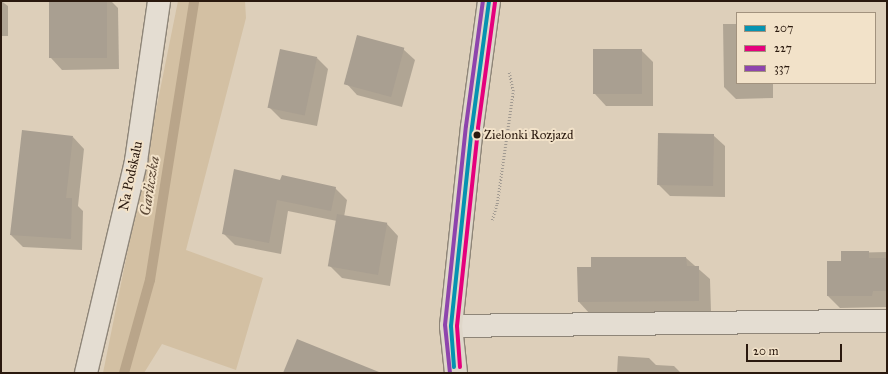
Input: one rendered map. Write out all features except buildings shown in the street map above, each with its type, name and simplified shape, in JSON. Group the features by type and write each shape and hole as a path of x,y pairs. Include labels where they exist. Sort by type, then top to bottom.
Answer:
{"main road":[{"path":"453,371 451,326 472,127 489,1"}],"street":[{"name":"Na Podskalu","path":"86,373 136,161 159,1"},
{"path":"451,326 887,320"}],"shaded area":[{"path":"178,1 245,1 246,18 186,250 263,278 236,370 162,344 144,373 103,373"}],"waterway":[{"name":"Garliczka","path":"124,373 150,280 194,1"}],"transit line":[{"name":"337","path":"450,373 445,325 466,126 483,1"},
{"name":"207","path":"454,367 451,326 472,127 489,1"},
{"name":"227","path":"460,367 457,326 478,128 495,2"}],"place":[{"name":"Zielonki Rozjazd","path":"477,135"}]}
